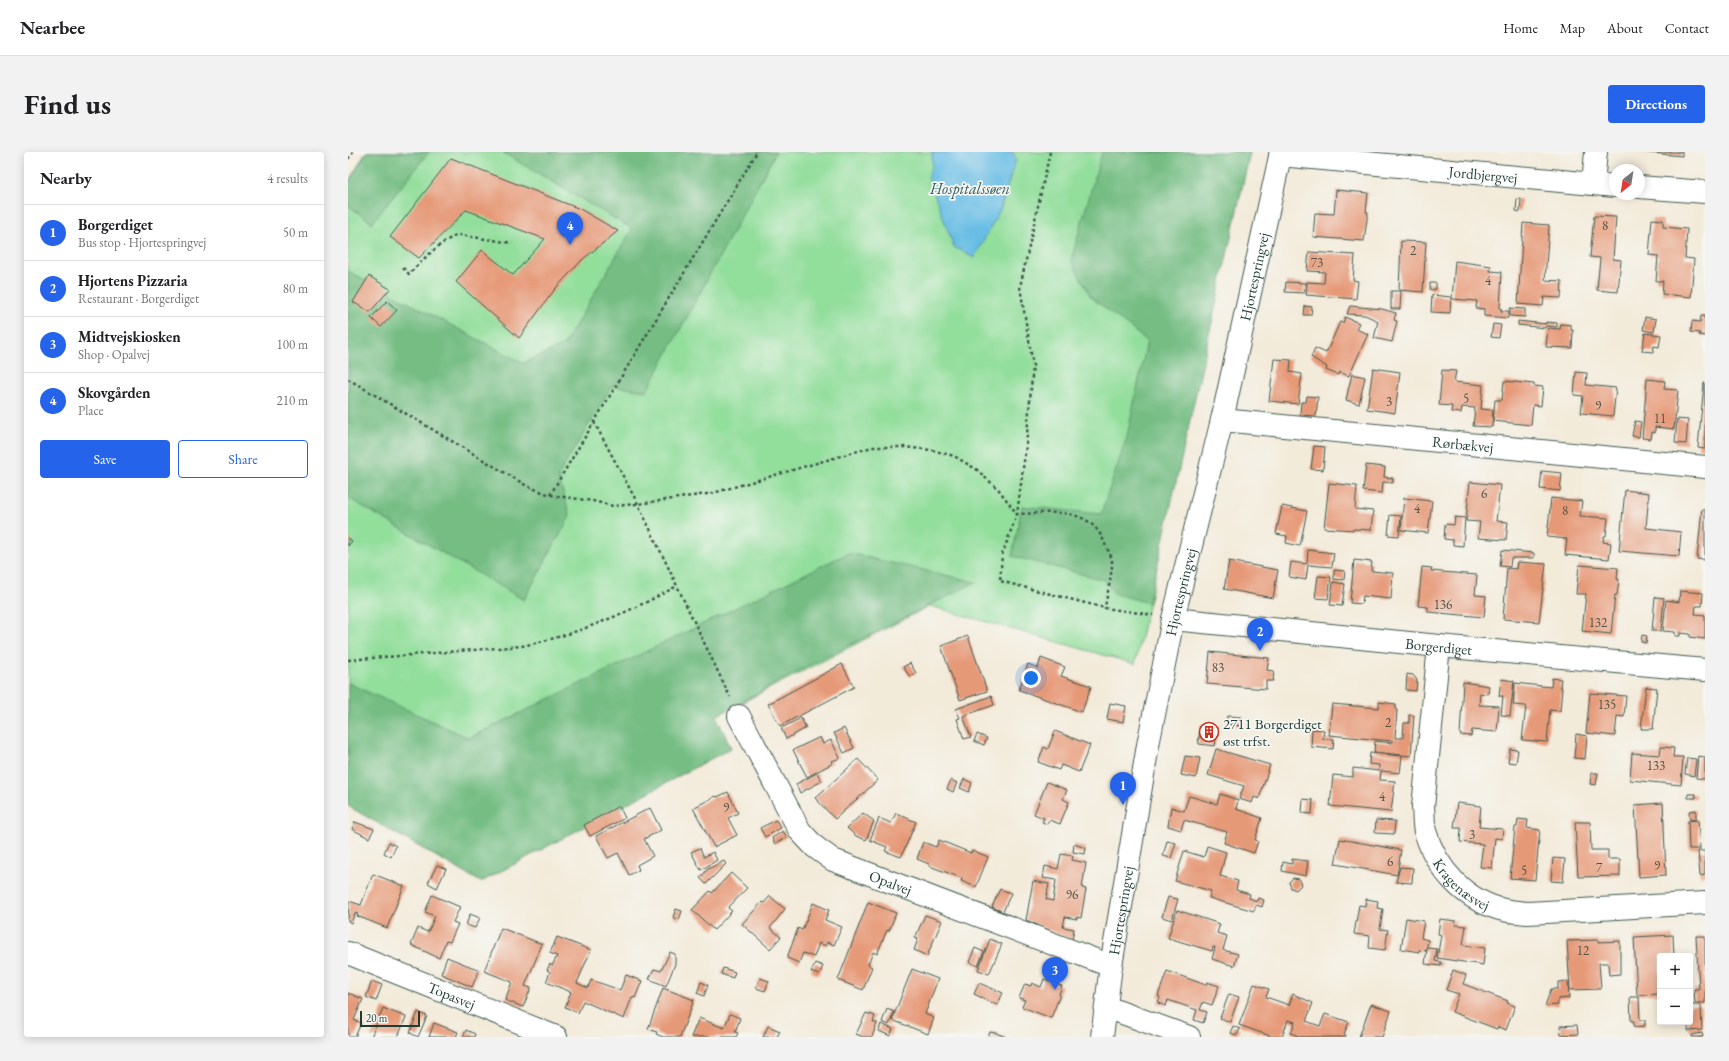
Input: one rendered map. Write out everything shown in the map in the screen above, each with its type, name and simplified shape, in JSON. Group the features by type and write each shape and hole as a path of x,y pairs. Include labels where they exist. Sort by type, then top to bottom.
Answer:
{"street":[{"path":"1593,184 1596,152"},
{"name":"Jordbjergvej","path":"1281,154 1609,185"},
{"name":"Hjortespringvej","path":"1102,1037 1148,745 1173,618 1222,420 1281,154"},
{"path":"1645,187 1705,192"},
{"name":"Rørbækvej","path":"1222,420 1705,467"},
{"name":"Borgerdiget","path":"1173,618 1439,646 1705,670"},
{"name":"Kragenæsvej","path":"1439,646 1423,807 1425,830 1432,852 1444,872 1460,888 1481,902 1504,910 1528,913 1705,904"},
{"name":"Opalvej","path":"739,716 800,831 815,847 833,860 1112,966"},
{"name":"Topasvej","path":"348,954 556,1037"},
{"path":"1106,1007 1189,1037"}],"path":[{"path":"348,159 353,152"},
{"path":"550,495 757,152"},
{"path":"1050,152 1020,287 1033,365 1026,446 1017,514 1002,555 1000,581 1105,608 1173,618"},
{"path":"403,268 409,274 416,266 451,237 459,235 512,243"},
{"path":"348,379 527,486 550,495 593,501 613,506 638,504 713,493 872,447 903,447 932,450 954,456 976,469 999,490 1017,514"},
{"path":"594,422 638,504 739,716"},
{"path":"1017,514 1062,513 1079,516 1096,526 1103,538 1112,560 1105,608"},
{"path":"348,660 522,646 548,641 594,626 650,601 677,586"}],"green space":[{"path":"366,152 1250,152 1135,664 930,606 716,716 731,748 481,882 348,806 348,182"},
{"path":"367,152 429,152 372,223 348,205 348,184"},
{"path":"502,152 776,152 647,391 612,386 558,476 570,516 524,600 348,498 348,271 523,363 564,345 632,229"},
{"path":"1102,152 1250,152 1149,603 1115,594 1104,580 1012,556 1022,506 1101,514 1127,437 1147,341 1091,297 1071,260"},
{"path":"848,553 976,582 810,665 716,716 731,748 481,882 348,806 348,683 469,738"}],"water":[{"name":"Hospitalssøen","path":"932,152 1013,152 1016,159 1000,210 974,258 954,247 928,177 932,165"}],"building":[{"path":"1641,152 1682,152 1682,156"},
{"path":"451,158 580,209 618,231 582,260 555,289 519,338 456,282 482,250 513,275 545,239 466,210 419,258 390,237"},
{"path":"1336,190 1368,193 1366,212 1368,212 1364,241 1313,237 1315,213 1334,214"},
{"path":"1517,199 1521,199 1520,212 1516,211"},
{"path":"1594,216 1616,217 1613,259 1621,260 1618,292 1597,290 1600,258 1590,257"},
{"path":"1652,219 1663,220 1663,227 1687,229 1685,258 1694,259 1691,297 1662,294 1663,281 1656,281 1658,256 1649,255"},
{"path":"1523,223 1549,225 1545,280 1562,281 1561,298 1544,297 1543,306 1518,304"},
{"path":"1401,241 1426,242 1423,292 1399,290"},
{"path":"1309,252 1355,255 1353,280 1358,281 1356,299 1306,295 1307,282 1324,283 1325,272 1307,271"},
{"path":"1455,261 1491,266 1490,271 1502,272 1500,309 1502,309 1501,311 1509,311 1508,318 1484,316 1484,309 1476,308 1477,301 1452,299"},
{"path":"369,276 390,289 370,312 353,302"},
{"path":"1286,282 1305,283 1304,293 1285,292"},
{"path":"1430,283 1436,283 1436,289 1430,290"},
{"path":"1391,291 1401,291 1400,309 1391,309"},
{"path":"1432,295 1451,297 1450,313 1431,312"},
{"path":"387,301 397,310 381,327 371,318"},
{"path":"1305,306 1312,307 1311,315 1304,315"},
{"path":"1350,306 1382,309 1396,313 1394,320 1397,321 1392,342 1374,338 1378,321 1365,315 1347,314"},
{"path":"1510,308 1525,309 1525,317 1510,316"},
{"path":"1701,316 1705,316 1705,336 1699,335 1700,333 1691,332 1692,321 1700,322"},
{"path":"1345,317 1359,323 1356,329 1368,334 1349,376 1339,372 1338,375 1326,370 1327,367 1311,357 1315,348 1326,353 1340,322 1343,323"},
{"path":"1645,317 1656,319 1654,332 1643,330"},
{"path":"1518,321 1546,324 1546,322 1557,323 1557,327 1546,326 1545,328 1518,325"},
{"path":"1493,324 1501,325 1499,338 1491,337"},
{"path":"1561,324 1571,325 1571,330 1573,330 1572,348 1546,347 1548,328 1560,329"},
{"path":"1645,333 1661,335 1659,347 1654,346 1653,352 1642,351"},
{"path":"1274,359 1291,360 1290,372 1302,374 1298,404 1269,401"},
{"path":"1373,368 1400,372 1395,413 1367,409"},
{"path":"1442,370 1456,371 1454,382 1483,385 1481,409 1493,410 1492,427 1473,426 1475,408 1462,407 1461,413 1451,412 1452,406 1439,405"},
{"path":"1576,372 1587,373 1586,385 1616,388 1613,416 1581,413 1583,396 1574,395"},
{"path":"1352,374 1365,377 1359,404 1346,400"},
{"path":"1647,379 1665,381 1664,389 1678,390 1674,429 1655,427 1655,433 1652,432 1651,439 1642,438"},
{"path":"1504,381 1534,384 1534,386 1543,387 1541,406 1533,405 1531,425 1493,421 1495,400 1502,400"},
{"path":"1705,383 1705,449 1698,448"},
{"path":"1307,396 1318,397 1316,416 1300,415 1301,402 1306,402"},
{"path":"1677,419 1688,420 1686,444 1675,443"},
{"path":"1635,421 1641,422 1639,437 1632,436"},
{"path":"1314,446 1325,447 1323,470 1311,469"},
{"path":"1366,465 1385,467 1384,477 1393,478 1393,483 1383,482 1382,493 1363,491"},
{"path":"1542,471 1562,473 1560,491 1540,489"},
{"path":"1470,482 1500,485 1496,521 1508,522 1506,540 1478,538 1480,522 1466,521"},
{"path":"1329,483 1357,486 1355,509 1373,511 1371,530 1324,528"},
{"path":"1625,490 1649,493 1646,528 1681,532 1679,556 1619,551"},
{"path":"1404,498 1432,501 1428,533 1401,530"},
{"path":"1551,498 1582,501 1580,516 1608,518 1606,536 1604,536 1603,542 1611,543 1609,559 1565,555 1567,539 1547,537"},
{"path":"1282,506 1307,511 1300,546 1286,543 1287,536 1276,534"},
{"path":"1702,509 1705,509 1705,560 1697,559"},
{"path":"1390,515 1401,516 1399,536 1388,535"},
{"path":"1455,517 1465,518 1463,546 1453,545 1453,540 1444,539 1445,524 1454,525"},
{"path":"348,537 352,541 348,546"},
{"path":"1308,550 1334,553 1332,567 1308,565 1306,580 1289,577 1291,562 1307,564"},
{"path":"1502,550 1534,553 1534,558 1511,558 1510,567 1500,566"},
{"path":"1354,560 1372,562 1371,571 1393,573 1391,599 1363,596 1362,604 1350,603"},
{"path":"1229,561 1278,570 1273,598 1224,589"},
{"path":"1517,562 1546,564 1539,622 1503,619 1507,568 1516,569"},
{"path":"1579,565 1618,568 1617,579 1619,579 1617,595 1615,595 1611,634 1582,631 1586,594 1576,594"},
{"path":"1422,567 1432,568 1431,571 1477,575 1475,595 1486,596 1484,617 1428,612 1428,607 1418,606"},
{"path":"1334,570 1345,571 1344,580 1334,579"},
{"path":"1318,576 1331,577 1328,599 1315,598"},
{"path":"1333,582 1345,584 1342,606 1330,605"},
{"path":"1680,591 1703,593 1702,606 1696,606 1695,614 1705,615 1705,639 1690,637 1690,634 1680,633 1680,636 1675,636 1675,632 1663,631 1666,600 1679,602"},
{"path":"1655,597 1664,598 1661,631 1652,631"},
{"path":"1642,635 1647,636 1646,643 1641,642"},
{"path":"968,636 987,691 960,700 941,646"},
{"path":"1210,652 1269,658 1267,670 1274,671 1273,681 1266,681 1266,689 1207,684"},
{"path":"1041,658 1065,667 1061,676 1091,686 1082,712 1019,690 1028,664 1038,668"},
{"path":"910,663 916,673 910,677 903,667"},
{"path":"842,664 854,687 780,726 768,704"},
{"path":"1407,674 1413,675 1417,680 1416,691 1406,690"},
{"path":"1552,678 1561,679 1560,687 1562,688 1560,711 1550,710 1547,742 1522,740 1526,706 1513,705 1515,683 1551,687"},
{"path":"1501,679 1514,681 1510,716 1501,715 1503,696 1499,696"},
{"path":"1463,682 1489,686 1488,694 1480,693 1479,705 1499,706 1497,732 1472,730 1471,736 1460,735"},
{"path":"1646,687 1657,688 1653,729 1641,729"},
{"path":"1590,693 1626,696 1624,717 1617,716 1615,736 1586,733"},
{"path":"991,696 994,705 963,716 971,737 964,739 957,719 960,718 956,709"},
{"path":"1379,702 1396,704 1395,738 1403,738 1404,723 1409,723 1409,715 1414,715 1411,756 1374,752 1375,741 1392,743 1392,741 1329,735 1332,704 1379,708"},
{"path":"1110,703 1126,706 1123,722 1107,719"},
{"path":"1227,716 1241,717 1241,726 1226,724"},
{"path":"801,718 806,728 786,739 781,728"},
{"name":"2711 Borgerdiget øst trfst.","path":"1200,725 1218,728 1217,738 1199,736"},
{"path":"844,728 854,748 844,753 834,733"},
{"path":"1312,729 1324,730 1323,739 1334,739 1333,749 1311,747"},
{"path":"1055,731 1090,745 1079,772 1061,765 1059,770 1038,762 1044,747 1048,749"},
{"path":"977,734 987,738 984,745 974,741"},
{"path":"1576,734 1587,736 1585,759 1574,758"},
{"path":"820,737 823,744 831,740 840,758 832,761 833,763 807,777 793,750"},
{"path":"1198,737 1216,739 1215,746 1199,744"},
{"path":"1661,747 1674,748 1673,757 1683,757 1681,785 1630,780 1632,753 1660,755"},
{"path":"1216,749 1270,765 1259,799 1254,797 1252,803 1239,799 1244,786 1208,775"},
{"path":"1510,749 1518,750 1516,763 1508,762"},
{"path":"1370,753 1402,756 1400,773 1381,771 1380,780 1395,781 1391,812 1330,806 1333,775 1353,777 1353,768 1379,771 1379,765 1369,764"},
{"path":"1185,756 1200,758 1196,778 1181,775"},
{"path":"1698,756 1705,757 1705,779 1696,778"},
{"path":"1687,758 1696,759 1694,776 1685,774"},
{"path":"858,759 878,780 835,819 815,798"},
{"path":"817,773 822,781 800,793 796,784"},
{"path":"1591,773 1598,773 1596,785 1590,784"},
{"path":"964,779 972,783 969,792 960,788"},
{"path":"951,780 957,783 953,792 947,789"},
{"path":"1047,782 1067,790 1063,799 1069,802 1060,824 1049,820 1047,824 1042,822 1044,818 1034,814"},
{"path":"728,792 738,813 728,818 737,835 714,847 693,808 716,796 717,797"},
{"path":"1220,794 1238,800 1236,809 1262,818 1255,840 1258,841 1254,853 1224,843 1227,832 1184,820 1181,830 1168,826 1171,807 1184,811 1189,796 1217,804"},
{"path":"1688,794 1696,794 1696,798 1688,798"},
{"path":"1303,799 1313,800 1312,814 1302,813"},
{"path":"1457,803 1481,806 1479,827 1503,829 1502,839 1495,838 1492,868 1480,867 1483,844 1460,842 1461,828 1454,828"},
{"path":"1663,803 1666,875 1639,877 1635,805"},
{"path":"619,806 625,818 590,836 584,825"},
{"path":"650,808 661,830 644,839 653,856 637,865 639,870 629,875 618,853 608,858 596,836"},
{"path":"1696,810 1696,819 1690,820 1689,811"},
{"path":"863,813 874,821 866,840 856,836 847,828"},
{"path":"896,813 916,822 901,857 885,851 887,847 870,840 879,818 891,823"},
{"path":"1518,819 1528,820 1527,828 1540,830 1535,880 1510,878 1515,827 1517,827"},
{"path":"776,820 781,828 765,837 760,828"},
{"path":"1376,820 1395,821 1394,834 1375,833"},
{"path":"1698,820 1700,849 1689,849 1688,821"},
{"path":"355,822 374,829 369,838 352,829"},
{"path":"1575,822 1590,822 1591,850 1608,850 1608,859 1620,859 1620,876 1578,877"},
{"path":"783,831 787,837 775,844 772,838"},
{"path":"1340,839 1401,850 1397,875 1335,864"},
{"path":"939,840 971,853 972,850 988,857 976,887 961,881 962,878 929,866 929,864 917,859 923,842 936,847"},
{"path":"1167,841 1176,843 1171,858 1163,856"},
{"path":"389,842 396,846 391,857 384,853"},
{"path":"1074,844 1086,848 1085,854 1073,852"},
{"path":"1207,846 1226,852 1220,876 1238,881 1236,890 1250,894 1249,898 1257,901 1258,898 1264,900 1262,907 1256,905 1254,911 1209,898 1211,891 1175,881 1184,851 1204,857"},
{"path":"700,848 704,857 713,852 717,860 701,870 691,852"},
{"path":"1698,851 1705,851 1705,875 1700,876"},
{"path":"1061,854 1073,856 1072,860 1086,863 1082,888 1086,889 1081,918 1077,917 1077,919 1065,917 1063,927 1074,929 1072,940 1026,920 1033,881 1049,884 1046,899 1053,901 1056,880 1043,878 1045,866 1058,869"},
{"path":"1553,858 1565,859 1563,882 1551,881"},
{"path":"1292,859 1308,861 1306,876 1282,871 1283,862 1292,864"},
{"path":"724,861 726,864 706,884 700,878 708,869"},
{"path":"437,865 446,869 437,888 428,883"},
{"path":"1400,867 1413,868 1412,883 1396,882"},
{"path":"731,873 747,888 728,908 732,911 714,930 692,910 710,891 712,893"},
{"path":"373,874 404,886 387,928 357,916 358,914 355,913 351,923 348,921 349,901 361,905"},
{"path":"1293,878 1299,879 1301,885 1296,890 1291,888 1289,882"},
{"path":"1000,889 1011,893 1003,912 992,907"},
{"path":"432,895 460,907 453,922 458,924 450,942 446,941 439,958 411,945 418,928 428,932 435,916 425,912"},
{"path":"770,896 785,909 770,928 781,937 770,949 742,924 762,902 764,903"},
{"path":"1168,897 1178,899 1172,920 1162,917"},
{"path":"1366,899 1378,901 1377,908 1383,909 1380,929 1388,930 1385,950 1369,948 1370,936 1354,934 1359,905 1365,906"},
{"path":"868,902 896,913 889,931 887,930 877,954 873,952 868,965 872,967 863,990 838,980"},
{"path":"813,903 829,910 825,920 842,927 834,945 827,942 826,946 819,943 814,957 803,953 799,963 787,958 798,928 802,930"},
{"path":"676,909 682,911 679,920 673,917"},
{"path":"1177,910 1220,924 1217,933 1227,936 1223,950 1238,954 1234,966 1212,959 1215,947 1213,947 1212,951 1168,938"},
{"path":"470,914 480,918 475,928 466,925"},
{"path":"925,915 942,921 927,956 914,950 918,939 915,938"},
{"path":"1406,918 1424,921 1421,938 1428,940 1426,951 1419,950 1419,952 1401,949"},
{"path":"1440,919 1456,921 1455,925 1466,926 1463,945 1485,948 1483,965 1437,958 1441,935 1438,934"},
{"path":"501,928 542,944 525,986 531,988 523,1007 505,1000 512,982 484,971"},
{"path":"1673,935 1674,953 1657,953 1657,994 1637,995 1634,937"},
{"path":"1696,936 1705,936 1705,1003 1695,1003 1694,989 1699,989"},
{"path":"557,937 591,950 577,983 588,988 591,980 620,990 626,975 642,981 635,998 632,997 624,1019 583,1001 578,1013 565,1007 571,992 546,982 550,972 547,970 550,964 552,966 557,956 550,953"},
{"path":"990,939 1002,944 989,974 978,970"},
{"path":"1598,940 1598,942 1620,941 1620,974 1609,975 1608,963 1599,963 1601,989 1570,990 1567,941"},
{"path":"975,948 984,952 978,966 969,962"},
{"path":"1427,948 1437,949 1435,961 1441,962 1441,966 1425,964"},
{"path":"670,952 675,954 675,964 666,986 649,979 654,969 661,971"},
{"path":"447,957 479,970 472,987 441,974"},
{"path":"815,963 823,966 819,975 811,972"},
{"path":"723,968 735,972 733,978 721,974"},
{"path":"912,969 938,979 925,1014 934,1018 928,1034 892,1020"},
{"path":"1453,970 1466,975 1463,984 1508,1001 1507,1003 1515,1006 1506,1030 1498,1027 1497,1029 1452,1012 1459,994 1446,990"},
{"path":"1167,971 1206,985 1207,982 1219,986 1212,1005 1203,1002 1200,1010 1207,1012 1203,1023 1194,1020 1197,1010 1168,1000 1166,1006 1158,1003 1160,997 1158,996"},
{"path":"760,978 769,981 765,991 756,988"},
{"path":"1044,979 1062,986 1051,1018 1022,1007 1025,1000 1019,998 1025,984 1031,986 1032,983 1041,987"},
{"path":"372,981 382,985 376,1001 366,997"},
{"path":"1568,981 1569,998 1558,999 1558,1005 1545,1006 1551,989 1558,989 1558,982"},
{"path":"701,982 708,985 704,996 697,993"},
{"path":"979,983 1003,993 997,1005 974,994"},
{"path":"1254,984 1269,989 1266,997 1289,1005 1293,994 1313,1003 1306,1021 1320,1026 1325,1014 1349,1022 1344,1034 1346,1035 1345,1037 1297,1037 1298,1036 1291,1033 1295,1022 1288,1020 1282,1037 1273,1037 1239,1025"},
{"path":"663,988 694,1000 680,1037 663,1037 656,1034 657,1032 648,1029"},
{"path":"348,993 363,999 354,1020 361,1023 355,1037 348,1037"},
{"path":"1229,994 1239,997 1230,1022 1220,1018"},
{"path":"1630,997 1639,997 1640,1020 1645,1020 1645,1026 1634,1027 1634,1021 1631,1021"},
{"path":"1371,1004 1391,1011 1382,1037 1359,1037"},
{"path":"1693,1005 1701,1005 1702,1030 1688,1031 1688,1025 1693,1025"},
{"path":"383,1008 406,1017 398,1037 371,1037"},
{"path":"887,1009 894,1012 889,1025 882,1022"},
{"path":"418,1012 427,1016 418,1037 410,1033"},
{"path":"866,1013 875,1016 873,1022 877,1023 872,1037 863,1037 856,1034"},
{"path":"730,1014 740,1018 735,1032 738,1033 736,1037 691,1037 699,1018 724,1028"},
{"path":"434,1023 458,1032 456,1037 429,1037"},
{"path":"881,1024 893,1029 890,1036 879,1031"},
{"path":"1577,1025 1578,1034 1561,1035 1560,1026"},
{"path":"768,1026 780,1031 777,1037 763,1037"},
{"path":"1233,1026 1240,1029 1237,1035 1230,1033"},
{"path":"466,1030 475,1034 474,1037 463,1037"},
{"path":"990,1032 996,1033 1006,1037 988,1037"},
{"path":"1702,1033 1703,1037 1692,1037 1692,1035"}],"place":[{"name":"Skovgården","path":"570,245"},
{"name":"Hjortens Pizzaria","path":"1260,651"},
{"name":"2711 Borgerdiget øst trfst.","path":"1209,732"},
{"name":"Borgerdiget","path":"1123,805"},
{"name":"Midtvejskiosken","path":"1055,990"}]}
